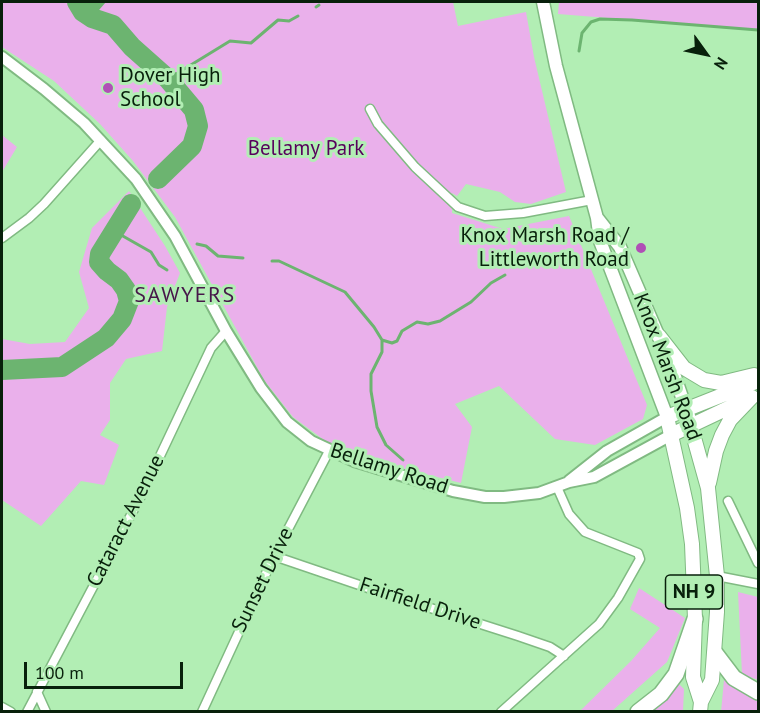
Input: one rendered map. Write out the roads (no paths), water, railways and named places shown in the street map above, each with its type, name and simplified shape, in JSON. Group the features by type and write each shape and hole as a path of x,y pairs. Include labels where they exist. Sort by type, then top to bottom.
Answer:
{"highway":[{"path":"638,711 661,694 676,674 695,619"},
{"path":"714,653 734,678 759,692"}],"main road":[{"name":"Knox Marsh Road","path":"543,2 556,66 597,218 600,241 667,417 687,508 692,544 695,619 693,677 701,707"},
{"name":"Knox Marsh Road","path":"597,218 620,247 658,336 686,409 708,488 717,576 712,680 701,707"},
{"path":"658,336 684,368 704,380 733,381 759,373"},
{"path":"667,417 759,381"},
{"path":"671,435 755,395"},
{"path":"708,488 722,435 730,420 755,395"}],"street":[{"name":"Bellamy Road","path":"2,57 51,94 101,140 136,179 169,227 226,331 261,388 287,422 311,441 354,461 485,497 521,496 594,477 671,435"},
{"path":"370,109 378,124 416,167 458,207 485,216 523,213 592,200"},
{"path":"2,237 44,204 101,140"},
{"name":"Cataract Avenue","path":"27,711 142,494 211,348 226,331"},
{"name":"Bellamy Road","path":"569,482 607,451 667,417"},
{"name":"Sunset Drive","path":"201,711 274,556 329,451"},
{"path":"501,711 599,624 609,612 640,559 638,553 585,532 569,514 557,487"},
{"path":"728,501 759,562"},
{"name":"Fairfield Drive","path":"274,556 550,647 564,656"},
{"path":"717,576 759,584"},
{"path":"37,692 46,711"},
{"path":"2,707 11,711"}],"waterway":[{"path":"77,2 83,12 92,18 113,25 132,47 168,79 194,110 198,126 192,146 158,179"},
{"path":"168,79 230,41 251,43 278,20 289,21 298,16"},
{"path":"579,51 582,33 591,22 600,19 758,30"},
{"path":"2,370 62,367 106,338 122,319 129,301 126,290 119,280 99,262 100,254 131,204"},
{"path":"114,231 151,252 159,265 167,270"},
{"path":"197,244 206,246 218,256 243,258"},
{"path":"272,261 279,261 345,292 374,327 382,340 382,352 371,374 371,391 377,427 386,445 403,460"},
{"path":"382,340 392,343 397,341 402,331 417,322 428,324 440,321 471,302 491,283 505,275"}],"place":[{"name":"Dover High School","path":"108,88"},
{"name":"Knox Marsh Road / Littleworth Road","path":"641,248"}],"district":[{"name":"SAWYERS","path":"185,296"}],"park label":[{"name":"Bellamy Park","path":"306,149"}]}
